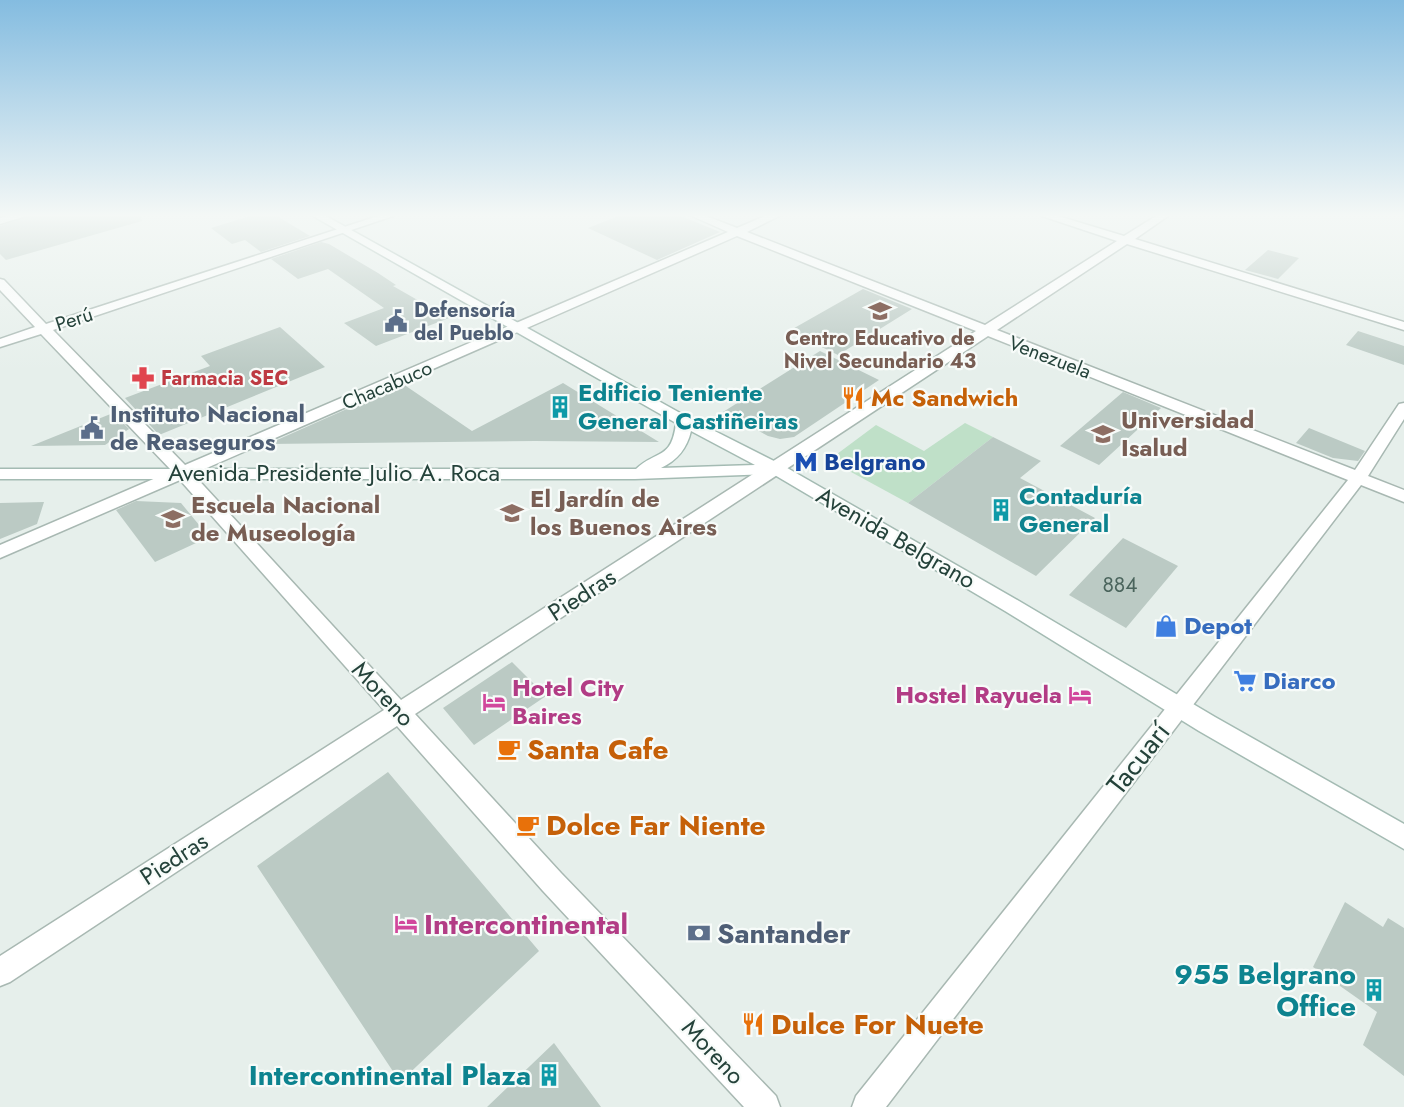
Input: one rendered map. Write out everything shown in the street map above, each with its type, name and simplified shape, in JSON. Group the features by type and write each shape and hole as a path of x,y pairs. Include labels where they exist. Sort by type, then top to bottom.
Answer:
{"street":[{"name":"Perú","path":"0,343 230,268"},
{"name":"Avenida Belgrano","path":"412,268 684,421 776,469 1404,837"},
{"name":"Chacabuco","path":"0,552 655,268"},
{"name":"Venezuela","path":"826,268 1404,496"},
{"name":"Piedras","path":"0,972 1087,268"},
{"path":"1215,268 1404,326"},
{"name":"Moreno","path":"0,283 183,473 552,882 765,1107"},
{"name":"Tacuarí","path":"867,1107 1358,478 1404,407"},
{"path":"635,474 660,463 679,448 684,433 684,421"},
{"name":"Avenida Presidente Julio A. Roca","path":"0,474 635,474 776,469"}],"green space":[{"path":"965,423 993,437 908,503 829,460 876,425 924,451"}],"building":[{"path":"283,268 369,268 396,285 393,286 449,318 376,346 344,323 384,308 328,269 298,279"},
{"path":"1248,268 1289,268 1278,279 1245,270"},
{"path":"863,289 912,309 838,355 789,331"},
{"path":"280,327 325,367 159,435 125,398 210,366 201,356"},
{"path":"1358,331 1404,346 1404,365 1346,345"},
{"path":"820,351 879,380 794,437 780,439 768,436 723,412"},
{"path":"563,383 659,442 268,444 403,384 472,431"},
{"name":"Universidad Isalud","path":"1123,392 1161,408 1099,465 1060,446"},
{"name":"Instituto Nacional de Reaseguros","path":"113,413 129,429 105,445 31,446"},
{"path":"1309,428 1365,451 1358,461 1333,458 1296,443"},
{"name":"Contaduría General","path":"993,437 1041,461 1020,478 1095,518 1036,576 908,503"},
{"path":"136,501 181,503 209,537 155,562 116,510"},
{"path":"44,502 37,524 0,539 0,503"},
{"path":"1123,538 1178,566 1126,628 1069,595"},
{"name":"Hotel City Baires","path":"512,662 546,696 474,745 443,708"},
{"name":"Intercontinental","path":"388,772 539,951 400,1082 257,866"},
{"name":"955 Belgrano Office","path":"1345,902 1383,927 1388,918 1404,928 1404,1076 1363,1045 1377,1012 1313,967"},
{"name":"Intercontinental Plaza","path":"554,1043 601,1107 487,1107"}],"place":[{"name":"Centro Educativo de Nivel Secundario 43","path":"880,311"},
{"name":"Defensoría del Pueblo","path":"396,321"},
{"name":"Farmacia SEC","path":"143,378"},
{"name":"Mc Sandwich","path":"853,398"},
{"name":"Edificio Teniente General Castiñeiras","path":"560,407"},
{"name":"Instituto Nacional de Reaseguros","path":"92,428"},
{"name":"Universidad Isalud","path":"1103,434"},
{"name":"Belgrano","path":"806,462"},
{"name":"Contaduría General","path":"1001,510"},
{"name":"El Jardín de los Buenos Aires","path":"512,513"},
{"name":"Escuela Nacional de Museología","path":"173,519"},
{"name":"Depot","path":"1166,626"},
{"name":"Diarco","path":"1245,681"},
{"name":"Hostel Rayuela","path":"1080,695"},
{"name":"Hotel City Baires","path":"494,702"},
{"name":"Santa Cafe","path":"509,749"},
{"name":"Dolce Far Niente","path":"528,825"},
{"name":"Intercontinental","path":"406,924"},
{"name":"Santander","path":"699,933"},
{"name":"955 Belgrano Office","path":"1374,990"},
{"name":"Dulce For Nuete","path":"753,1024"},
{"name":"Intercontinental Plaza","path":"549,1075"}]}
